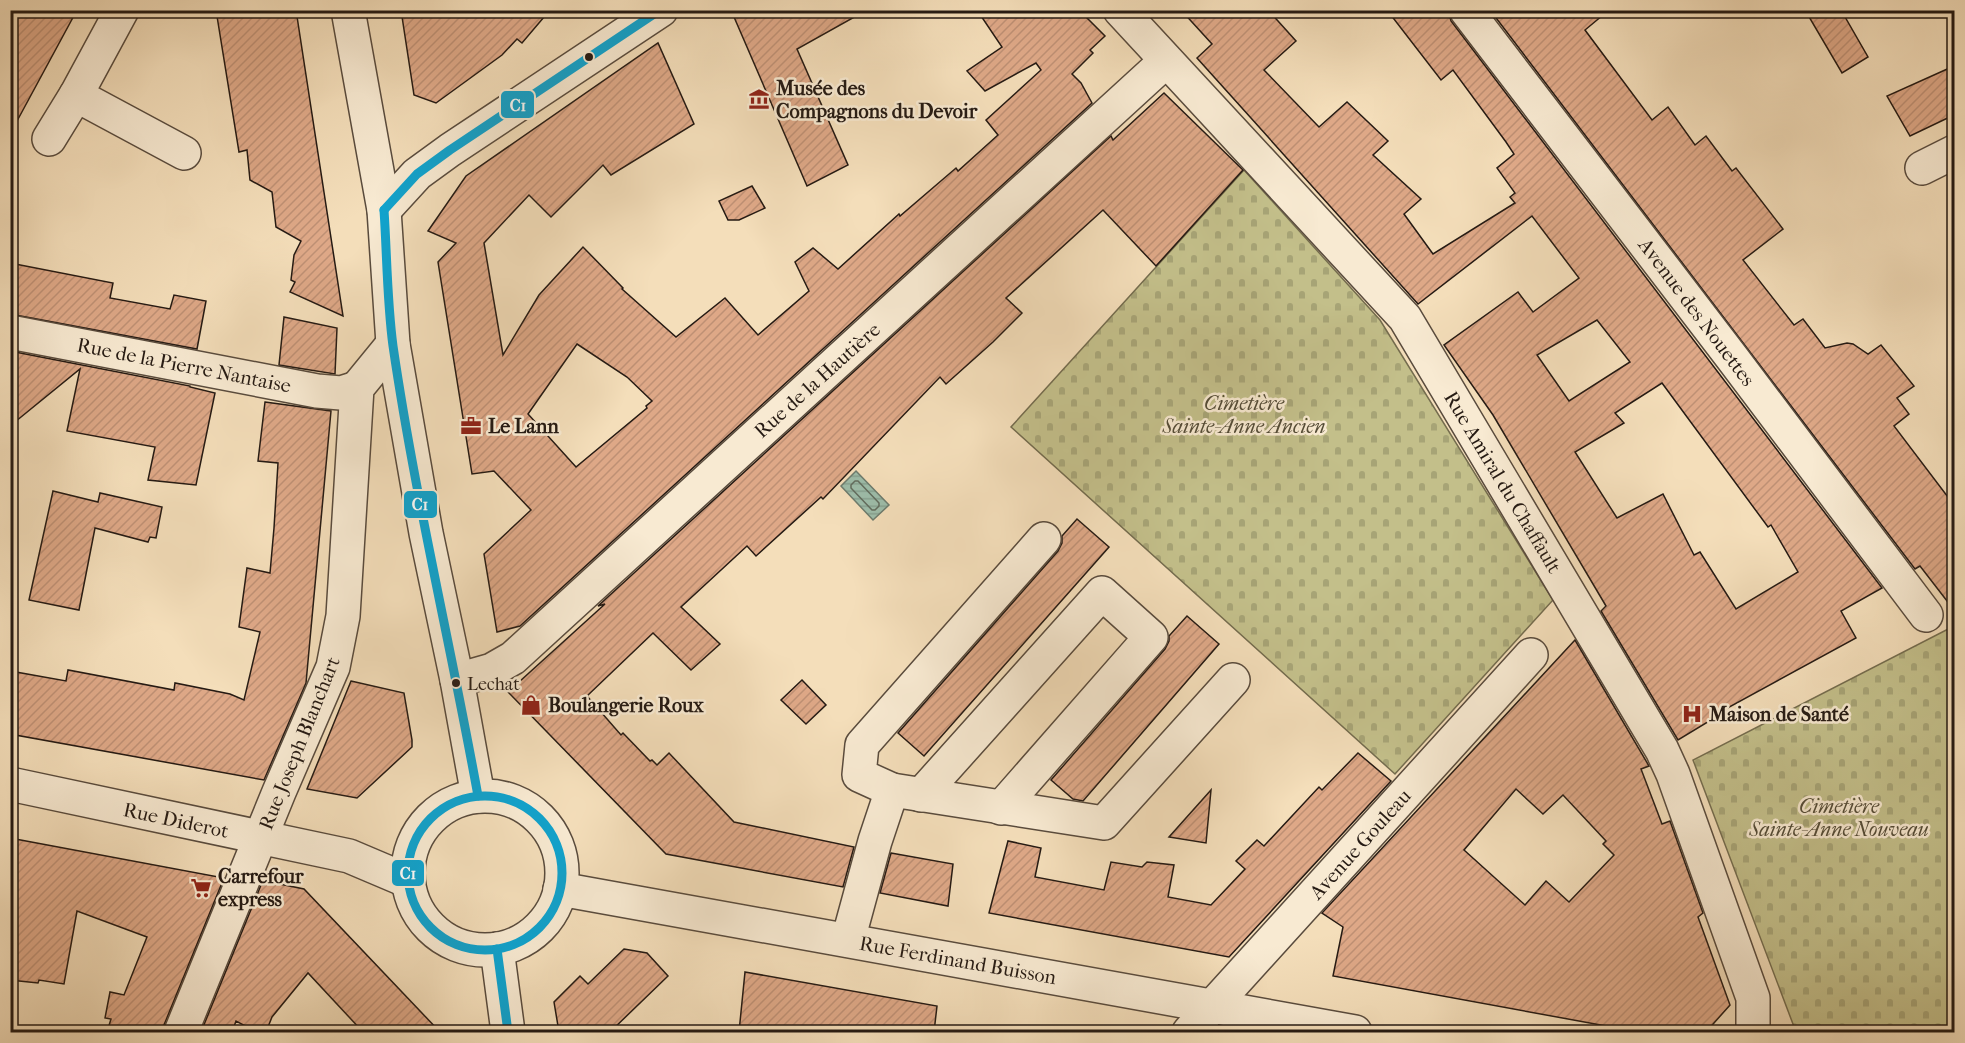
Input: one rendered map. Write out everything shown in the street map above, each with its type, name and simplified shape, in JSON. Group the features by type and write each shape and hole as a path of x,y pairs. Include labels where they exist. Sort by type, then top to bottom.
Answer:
{"street":[{"path":"49,139 123,10"},
{"path":"384,210 417,174 450,150 661,10"},
{"name":"Rue Amiral du Chaffault","path":"1120,10 1405,318 1662,750 1673,774 1753,998 1753,1032"},
{"name":"Avenue des Nouettes","path":"1466,10 1926,615"},
{"path":"343,15 384,210 393,344 426,532 457,680 478,796"},
{"name":"Rue de la Hautière","path":"457,680 492,670 513,658 1156,70 1164,59"},
{"path":"76,94 184,153"},
{"path":"1922,168 1954,152"},
{"name":"Rue de la Pierre Nantaise","path":"10,332 318,391 341,393 357,388"},
{"path":"357,388 393,344"},
{"name":"Rue Joseph Blanchart","path":"181,1032 333,668 343,616 357,388"},
{"path":"1044,540 862,745 860,775 907,792 1104,823 1233,680"},
{"path":"848,940 875,840 907,792 1102,593 1151,637 1001,808"},
{"name":"Avenue Gouleau","path":"1189,1032 1532,655"},
{"name":"Rue Diderot","path":"10,784 260,839 349,856 408,882"},
{"path":"478,796 492,796 514,801 540,819 552,834 560,854 562,868 560,889 554,907 537,930 518,943 497,949 485,950 457,945 429,928 418,912 408,882 411,849 424,825 447,806 478,796"},
{"name":"Rue Ferdinand Buisson","path":"560,889 1355,1032"},
{"path":"497,949 508,1032"}],"green space":[{"name":"Cimetière Sainte-Anne Ancien","path":"1244,170 1380,320 1553,600 1395,774 1011,427"},
{"name":"Cimetière Sainte-Anne Nouveau","path":"1954,626 1954,1032 1796,1032 1693,760"}],"water":[{"path":"856,471 889,505 873,520 841,486"}],"building":[{"path":"10,10 77,10 10,134"},
{"path":"216,10 296,10 343,316 290,292 295,282 291,280 294,255 301,241 276,227 272,192 250,180 247,150 239,152"},
{"path":"401,10 550,10 522,43 517,39 502,55 436,103 414,95"},
{"path":"731,10 867,10 797,49 848,165 807,186"},
{"path":"977,10 1079,10 1105,36 1090,50 1093,53 1072,74 1081,83 1092,103 520,626 497,632 484,554 531,510 494,471 472,474 438,262 456,243 428,231 466,176 658,43 694,124 611,175 603,165 551,217 529,195 484,243 503,355 539,295 583,247 622,289 676,337 725,298 758,335 809,291 795,262 813,248 838,269 899,214 900,216 956,168 958,171 998,135 986,120 1041,70 1036,63 985,91 967,71 1002,47","holes":["577,344 627,377 652,401 646,406 647,408 576,467 528,414"]},
{"path":"1181,10 1268,10 1296,41 1264,70 1319,127 1347,102 1388,141 1373,155 1421,199 1404,214 1433,254 1515,203 1510,197 1515,193 1497,168 1514,154 1453,70 1441,80 1387,10 1448,10 1451,21 1882,588 1841,611 1856,638 1720,712 1721,714 1678,740 1601,611 1606,606 1493,415 1444,345 1518,292 1533,312 1579,278 1532,216 1418,304 1197,58 1212,44","holes":["1597,320 1630,362 1569,401 1537,355","1662,383 1768,527 1771,525 1798,572 1736,609 1700,552 1694,555 1663,494 1617,518 1575,452 1624,423 1615,413"]},
{"path":"1490,10 1609,10 1585,30 1652,120 1668,107 1695,145 1706,136 1732,171 1736,168 1783,229 1743,260 1794,325 1803,319 1825,348 1847,343 1853,344 1868,354 1881,345 1914,386 1897,398 1909,414 1894,426 1954,505 1954,610 1920,566 1915,569"},
{"path":"1805,10 1841,10 1868,57 1842,73"},
{"path":"1954,66 1954,115 1910,136 1887,96"},
{"path":"1164,93 1243,170 1156,266 1103,210 1006,298 1022,313 993,342 946,384 940,377 823,499 821,497 756,556 747,546 681,607 720,644 691,670 653,633 587,696 621,735 623,733 650,761 652,760 657,765 669,753 734,822 854,847 843,887 666,854 508,692 605,604 598,606 1111,136 1113,140"},
{"path":"752,186 765,208 739,220 728,220 719,201"},
{"path":"10,263 113,283 110,298 170,309 174,295 206,301 197,349 10,314"},
{"path":"284,317 337,328 335,374 279,365"},
{"path":"10,351 190,386 215,393 196,485 148,480 155,447 67,431 80,369 10,426"},
{"path":"265,402 331,411 306,683 264,780 10,734 10,671 66,681 68,670 174,690 175,683 230,694 244,700 260,632 239,627 247,568 270,573 274,528 278,463 258,461"},
{"path":"53,491 98,502 100,493 162,507 156,538 150,537 148,542 95,528 79,610 29,600"},
{"path":"1077,519 1109,547 924,756 898,733 1058,551 1062,543 1062,536"},
{"path":"1187,616 1219,644 1083,801 1073,799 1051,780 1165,649 1169,636"},
{"path":"1575,640 1649,766 1641,769 1662,824 1670,821 1703,913 1698,917 1730,1005 1706,1032 1639,1032 1333,976 1343,927 1322,913","holes":["1516,789 1543,814 1563,795 1606,841 1603,844 1614,855 1569,902 1546,881 1525,905 1464,850"]},
{"path":"802,680 826,705 806,724 781,700"},
{"path":"351,681 404,693 412,740 412,747 357,798 307,789"},
{"path":"1358,753 1391,781 1229,957 989,913 1008,841 1041,848 1035,877 1104,890 1111,862 1142,867 1147,862 1174,865 1168,897 1211,905 1245,869 1236,861 1257,840 1264,846 1319,787 1322,790"},
{"path":"1211,790 1206,843 1169,837"},
{"path":"10,838 224,878 163,1032 107,1032 111,1019 105,1018 110,992 124,995 147,937 77,911 64,984 39,980 38,983 10,980"},
{"path":"891,853 953,864 948,906 880,893"},
{"path":"265,881 304,889 440,1032 363,1032 308,973 272,1017 266,1032 257,1032 236,1021 232,1032 201,1032 261,885 264,885"},
{"path":"624,949 647,953 668,976 610,1032 559,1032 554,1002 580,976 588,984"},
{"path":"745,972 937,1006 934,1032 739,1032"}],"transit line":[{"name":"C1","path":"384,210 417,174 450,150 660,10"},
{"name":"C1","path":"384,210 391,329 402,403 478,796"},
{"name":"C1","path":"485,796 500,797 515,802 540,818 556,843 561,858 562,873 561,888 556,903 540,928 515,944 500,949 485,950 470,949 455,944 430,928 414,903 409,888 408,873 409,858 414,843 430,818 455,802 470,797 485,796"},
{"name":"C1","path":"497,949 508,1032"}],"place":[{"name":"Musée des Compagnons du Devoir","path":"759,99"},
{"name":"Le Lann","path":"471,426"},
{"name":"Lechat","path":"456,683"},
{"name":"Boulangerie Roux","path":"531,705"},
{"name":"Maison de Santé","path":"1692,714"},
{"name":"Carrefour express","path":"201,888"}]}
